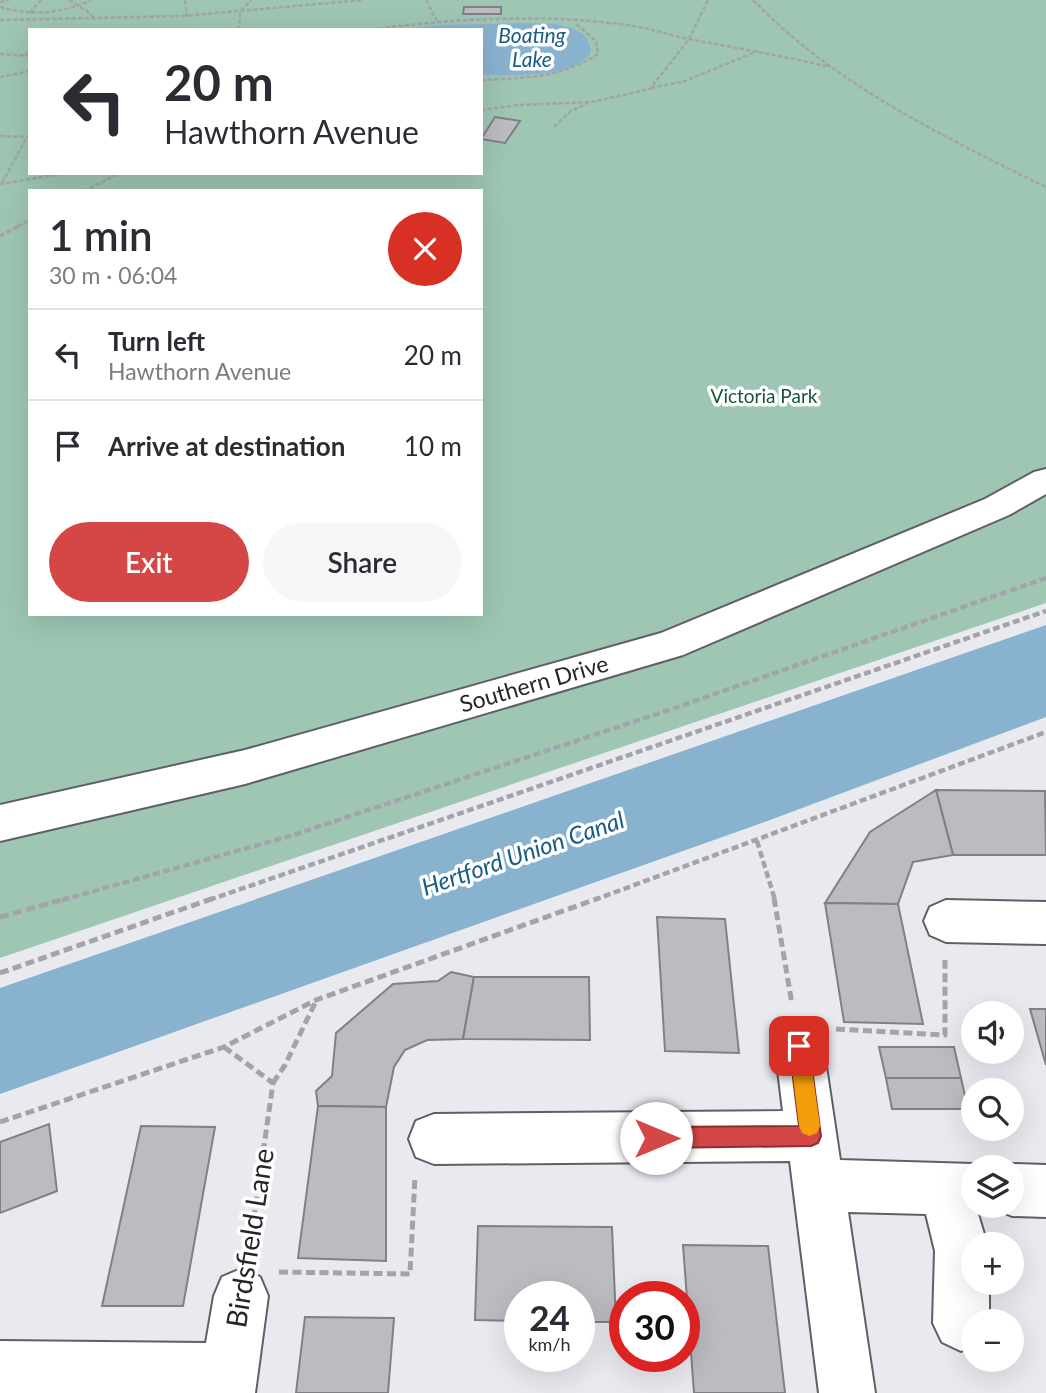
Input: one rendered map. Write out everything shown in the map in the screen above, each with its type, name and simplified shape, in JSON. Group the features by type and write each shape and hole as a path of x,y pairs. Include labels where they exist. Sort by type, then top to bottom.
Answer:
{"street":[{"name":"Southern Drive","path":"0,823 245,767 670,645 998,507 1046,480"},
{"path":"946,921 1046,923"},
{"path":"797,1036 847,1393"},
{"path":"434,1139 815,1161 959,1190 961,1309"},
{"path":"1024,1190 1046,1191"},
{"name":"Birdsfield Lane","path":"228,1383 243,1284"},
{"path":"0,1369 228,1383"}],"path":[{"path":"0,5 9,0"},
{"path":"30,13 41,0"},
{"path":"69,0 95,20"},
{"path":"0,5 30,13 59,11 91,0"},
{"path":"185,0 187,16"},
{"path":"239,28 240,12 251,0"},
{"path":"0,20 187,16 363,0"},
{"path":"426,0 438,21"},
{"path":"650,89 689,39 708,0"},
{"path":"753,0 770,21 830,67 888,106 1046,187"},
{"path":"382,28 438,21 547,20 627,25 689,39 760,50 830,67"},
{"path":"483,79 548,77 584,65 598,54 596,41 574,23"},
{"path":"483,110 518,105 592,102 685,81 760,50"},
{"path":"25,55 28,51"},
{"path":"0,54 28,56"},
{"path":"0,77 28,71"},
{"path":"554,127 571,111 592,102"},
{"path":"0,136 28,137 1,184"},
{"path":"1,184 55,175"},
{"path":"88,189 113,176"},
{"path":"0,236 28,221"},
{"path":"0,917 290,836 669,710 1046,578"},
{"path":"0,973 443,817 1046,611"},
{"path":"0,1122 224,1047 316,1000 757,841 1046,732"},
{"path":"757,841 778,910 797,1036 945,1035 946,921"},
{"name":"Birdsfield Lane","path":"243,1284 273,1083 285,1065 316,1000"},
{"path":"224,1047 273,1083"},
{"path":"243,1284 410,1274 416,1140 434,1139"}],"green space":[{"name":"Victoria Park","path":"0,0 1046,0 1046,603 0,958"}],"water":[{"name":"Boating Lake","path":"548,23 568,27 584,35 591,52 583,61 557,71 524,75 483,75 483,28 410,28"},
{"name":"Hertford Union Canal","path":"1046,625 1046,717 759,824 0,1094 0,988"}],"building":[{"path":"464,7 501,7 501,14 463,14"},
{"path":"495,117 520,121 505,143 483,139"},
{"path":"936,790 1045,791 1046,855 953,855"},
{"path":"936,790 953,855 913,862 898,904 825,903 870,832"},
{"path":"825,903 898,904 923,1024 844,1022"},
{"path":"657,917 725,919 739,1053 665,1051"},
{"path":"451,972 474,977 463,1039 427,1040 405,1050 394,1067 386,1107 318,1106 316,1091 332,1076 336,1033 393,984 438,981"},
{"path":"474,977 589,977 590,1040 463,1039"},
{"path":"1030,1009 1046,1009 1046,1065"},
{"path":"879,1047 954,1047 961,1078 886,1078"},
{"path":"886,1078 961,1078 961,1109 892,1109"},
{"path":"318,1106 386,1107 386,1261 298,1258"},
{"path":"49,1124 57,1191 0,1213 0,1142"},
{"path":"141,1126 215,1127 183,1306 102,1306"},
{"path":"478,1226 612,1227 614,1281 609,1281 609,1322 595,1322 595,1281 504,1281 504,1321 475,1320"},
{"path":"683,1245 768,1246 785,1393 694,1393 692,1372 700,1372 700,1281 686,1281"},
{"path":"305,1317 394,1318 388,1393 296,1393"}],"slow traffic":[{"path":"803,1077 809,1126"}],"route":[{"path":"656,1138 811,1136 799,1046"}]}
